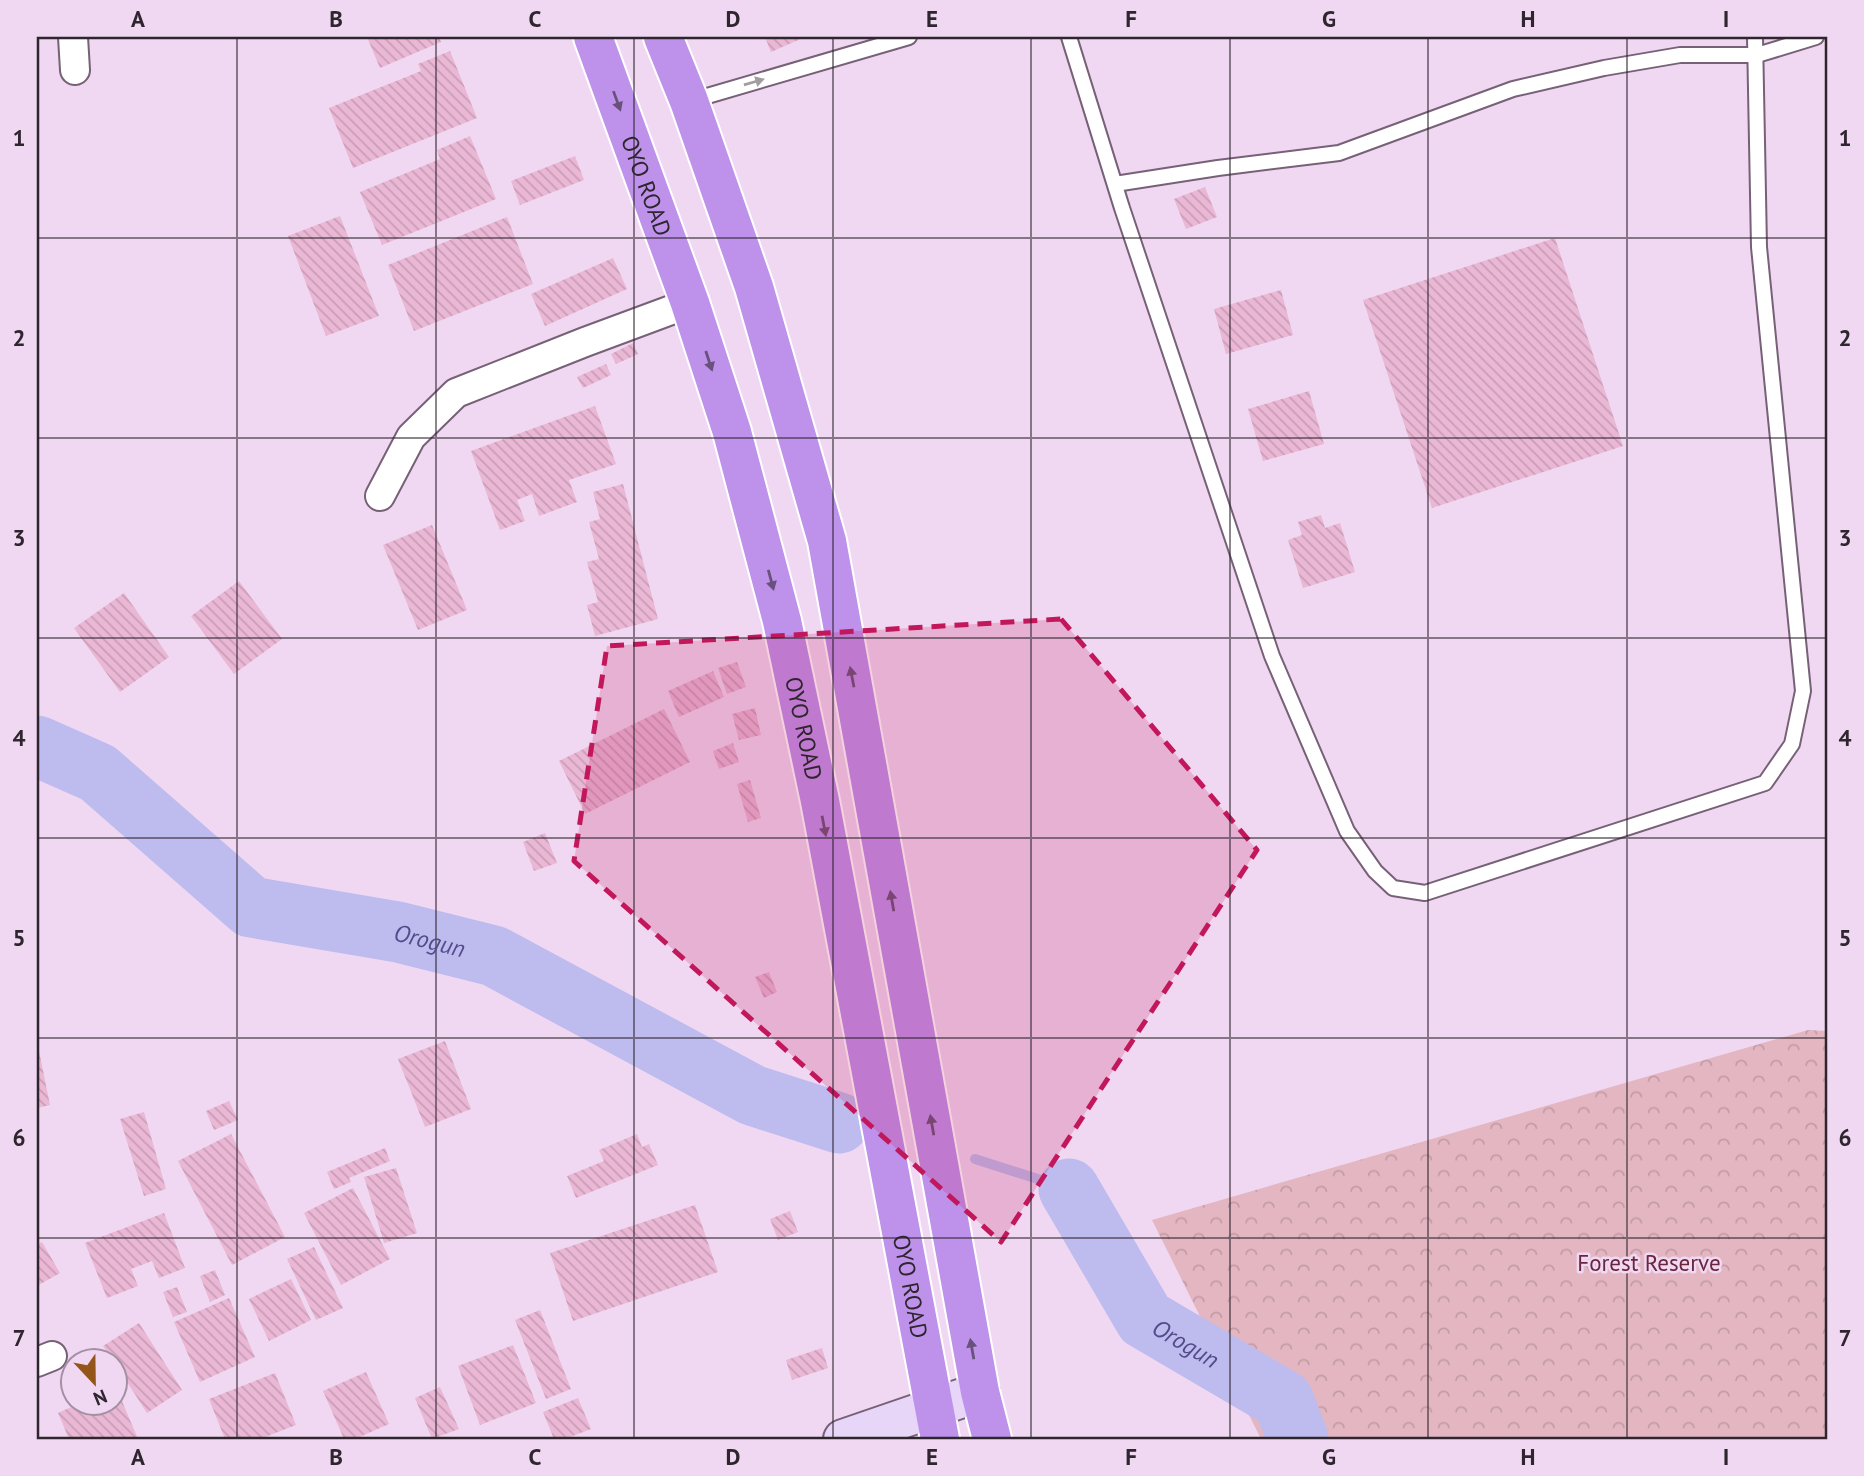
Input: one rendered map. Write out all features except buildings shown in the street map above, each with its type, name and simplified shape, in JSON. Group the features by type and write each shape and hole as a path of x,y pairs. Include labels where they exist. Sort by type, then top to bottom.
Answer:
{"highway":[{"name":"OYO ROAD","path":"593,37 691,303 732,432 782,621 820,801 936,1423"},
{"path":"663,37 689,101 754,287 827,541 980,1392 992,1439"},
{"path":"732,432 791,418"}],"main road":[{"path":"843,1439 936,1423 980,1392"}],"street":[{"path":"73,37 75,70"},
{"path":"380,496 411,437 456,393 691,303"}],"lane":[{"path":"689,101 909,37"},
{"path":"1069,37 1272,656 1347,831 1374,872 1393,888 1425,893 1765,783 1791,744 1802,691 1759,247 1755,37"},
{"path":"1115,184 1339,153 1513,89 1604,68 1680,55 1757,55 1816,37"}],"highlighted area":[{"path":"1061,619 1257,850 1001,1242 574,861 607,646"}],"green space":[{"name":"Forest Reserve","path":"1808,1030 1827,1031 1827,1439 1261,1439 1152,1220"}],"waterway":[{"name":"Orogun","path":"37,746 98,773 251,907 398,932 494,956 752,1095 839,1123"},
{"path":"975,1159 1069,1189"},
{"name":"Orogun","path":"1069,1189 1145,1319 1283,1400 1298,1439"}]}
